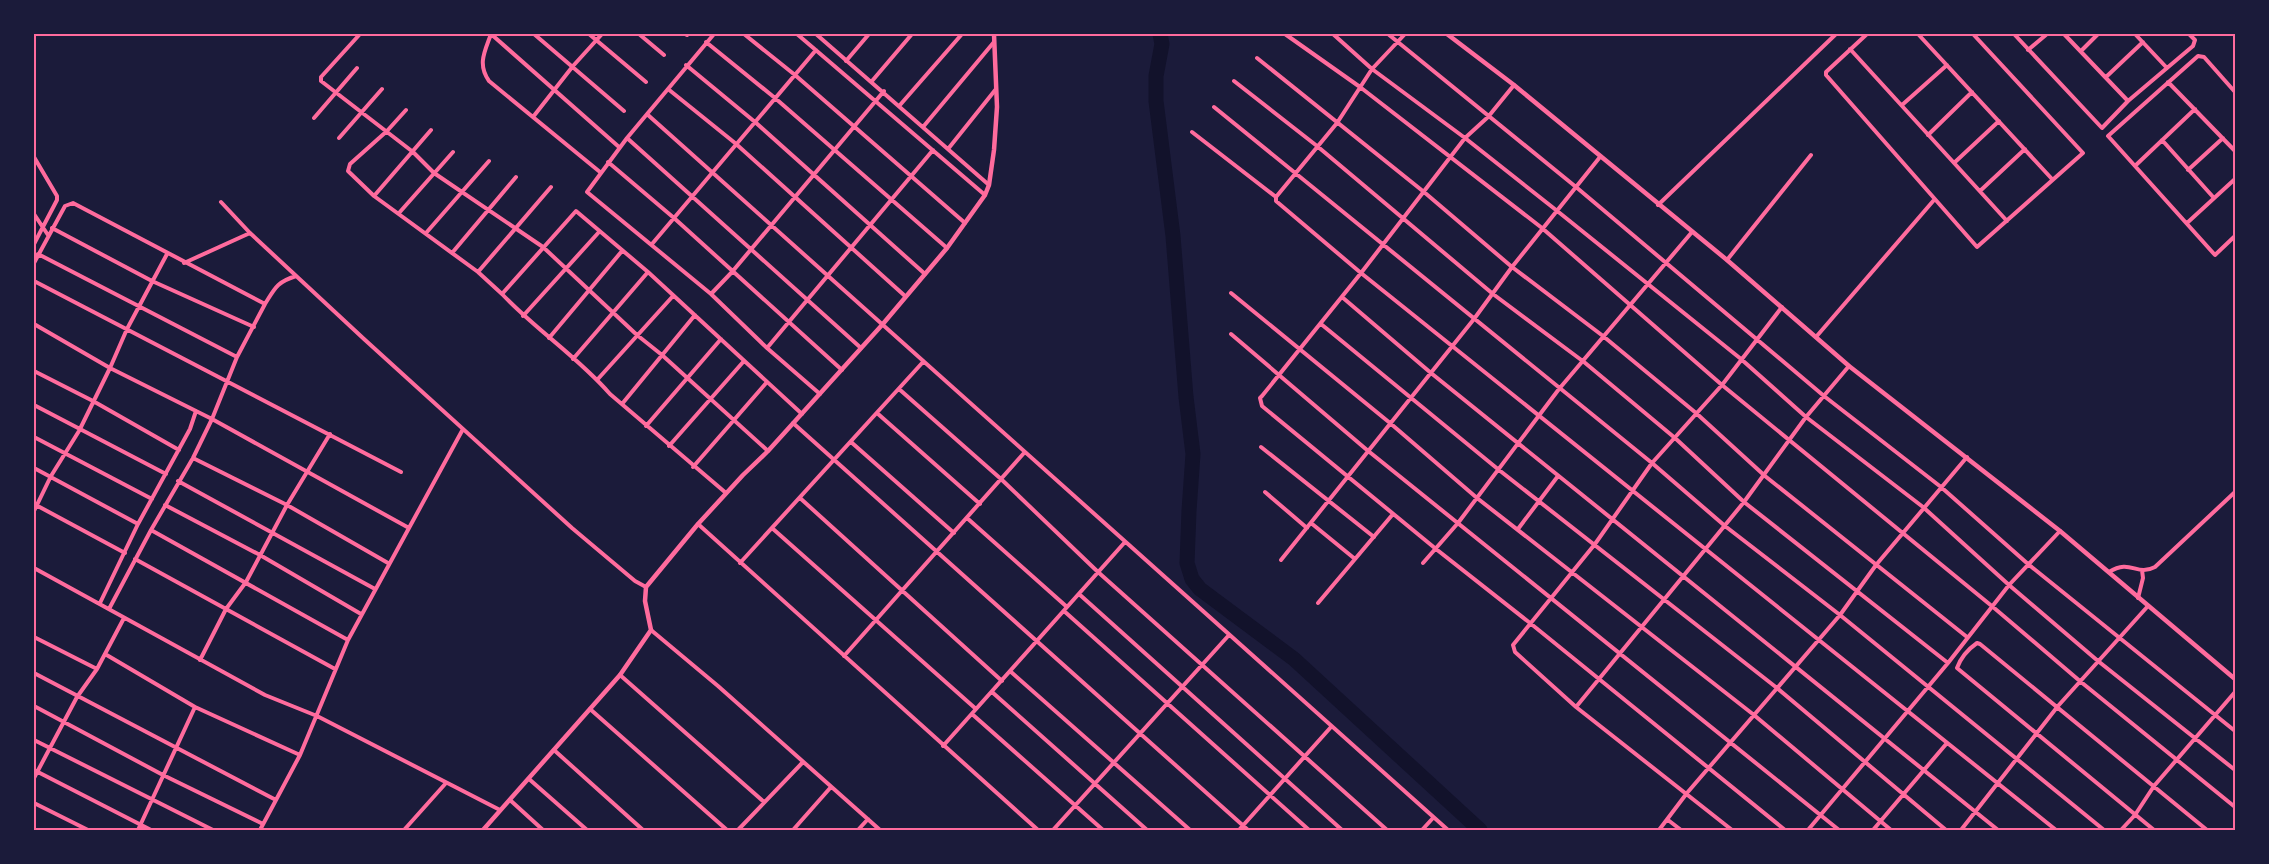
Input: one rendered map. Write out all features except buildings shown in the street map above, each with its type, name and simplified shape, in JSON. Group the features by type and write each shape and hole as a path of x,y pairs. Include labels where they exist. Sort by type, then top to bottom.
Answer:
{"street":[{"path":"360,34 321,77 321,82 387,131 413,152 434,173 463,191 487,211 543,247 565,270 768,451"},
{"path":"600,172 486,76 482,60 491,34 619,147"},
{"path":"534,34 624,110"},
{"path":"589,34 646,82"},
{"path":"533,117 573,66 602,34"},
{"path":"639,34 664,56"},
{"path":"714,34 686,65 648,115 626,138 587,192 711,294 767,348 820,394"},
{"path":"744,34 795,75 965,223"},
{"path":"797,34 985,195"},
{"path":"816,34 884,91 989,185"},
{"path":"823,39 827,34"},
{"path":"846,60 869,34"},
{"path":"872,81 912,34"},
{"path":"900,105 962,34"},
{"path":"880,830 718,686 651,630 645,602 646,587 698,524 768,451 882,325 947,248 985,195 989,185 994,150 996,89 993,34"},
{"path":"1284,34 1360,87 1542,228 1630,307 1722,385 2235,807"},
{"path":"1333,34 1372,69 1465,138 1741,359 1806,418 1923,508 2098,661 2235,770"},
{"path":"1388,34 1576,187 1824,396 1940,487 2028,564 2235,731"},
{"path":"1276,197 1295,171 1337,123 1372,69 1404,34"},
{"path":"1447,34 1514,85 1726,260 1849,366 2060,531 2235,679"},
{"path":"1658,205 1836,34"},
{"path":"1867,34 1826,72 1826,75 1977,247 2083,153 1973,34"},
{"path":"1918,34 2052,179"},
{"path":"2014,34 2102,128 2128,101 2195,44 2190,34"},
{"path":"2028,50 2047,34"},
{"path":"2064,34 2128,101"},
{"path":"2081,51 2098,34"},
{"path":"2135,34 2167,68"},
{"path":"706,42 775,98 947,248"},
{"path":"923,127 994,42"},
{"path":"2106,77 2143,42"},
{"path":"1850,49 2008,221"},
{"path":"652,244 816,50"},
{"path":"2235,92 2200,55 2108,136 2216,255 2235,236"},
{"path":"1257,58 1424,192 1512,267 1603,336 1696,413 1765,476 1967,637"},
{"path":"686,65 755,122 869,226 925,274"},
{"path":"1902,105 1947,65"},
{"path":"314,118 357,68"},
{"path":"1234,81 1317,146 1493,294 1584,362 1675,438 1744,502 1948,663"},
{"path":"2168,82 2235,151"},
{"path":"1514,85 1488,117 1465,138 1321,324 1262,396 1260,402 1262,406 1393,514 1785,830"},
{"path":"339,138 382,89"},
{"path":"668,89 736,143 905,296"},
{"path":"948,148 996,89"},
{"path":"711,294 732,272 884,91"},
{"path":"1928,135 1972,92"},
{"path":"1214,107 1652,463 1725,526 1840,615 2104,830"},
{"path":"2136,165 2195,109"},
{"path":"406,110 387,131 350,164 348,171 374,196 426,232 478,272 523,316 597,380 646,426 726,494"},
{"path":"648,115 713,171 1024,453 1448,830"},
{"path":"1954,163 1999,120"},
{"path":"374,196 431,130"},
{"path":"1192,132 1276,197 1276,201 1361,273 2056,830"},
{"path":"626,138 861,348"},
{"path":"2188,170 2223,138"},
{"path":"2162,140 2214,198"},
{"path":"1980,191 2025,149"},
{"path":"767,348 932,150"},
{"path":"399,213 453,152"},
{"path":"1726,260 1811,155"},
{"path":"34,157 57,196 57,200 34,244"},
{"path":"1281,560 1367,450 1431,373 1451,345 1474,319 1556,210 1600,157"},
{"path":"426,232 489,161"},
{"path":"608,162 674,218 842,370"},
{"path":"452,253 516,176"},
{"path":"2188,223 2235,178"},
{"path":"478,272 551,187"},
{"path":"1816,337 1934,200"},
{"path":"221,202 296,276 572,528 635,581 646,587"},
{"path":"34,263 65,206 73,203 184,264 265,304"},
{"path":"502,294 576,211 648,272 802,414"},
{"path":"34,214 48,235"},
{"path":"52,228 152,281 254,327"},
{"path":"184,264 250,232"},
{"path":"523,316 599,232"},
{"path":"1423,563 1458,523 1559,389 1584,362 1603,336 1630,307 1647,283 1692,232"},
{"path":"548,338 622,251"},
{"path":"38,254 237,357"},
{"path":"34,511 51,476 79,431 127,329 166,254"},
{"path":"573,359 648,272"},
{"path":"109,609 178,481 193,458 212,419 237,357 265,304 275,287 282,280 296,276"},
{"path":"34,280 401,472"},
{"path":"1231,294 1390,423 1477,498 1754,715 1891,830"},
{"path":"597,380 673,296"},
{"path":"1342,297 1518,444 1998,830"},
{"path":"1732,830 1576,707 1513,649 1514,642 1595,544 1652,463 1722,385 1782,307"},
{"path":"622,404 695,315"},
{"path":"34,324 110,368 212,419 409,528"},
{"path":"1321,324 1663,601 1777,688 1946,830"},
{"path":"1230,334 1367,450 1839,830"},
{"path":"646,426 721,339"},
{"path":"669,446 744,361"},
{"path":"740,563 923,362"},
{"path":"1576,707 1725,526 1765,476 1806,418 1849,366"},
{"path":"34,371 93,401 179,450"},
{"path":"693,467 767,382"},
{"path":"899,389 1001,479 1098,572 1387,830"},
{"path":"34,405 79,431 166,474"},
{"path":"100,603 126,553 138,524 179,450 196,411"},
{"path":"877,413 980,504"},
{"path":"793,423 1248,830"},
{"path":"260,830 300,755 335,670 361,614 463,429"},
{"path":"200,660 226,609 246,582 287,505 330,434"},
{"path":"34,437 152,499"},
{"path":"851,442 954,533"},
{"path":"1261,447 1374,537"},
{"path":"844,656 1024,453"},
{"path":"1659,830 1687,793 1840,615 1876,565 1966,457"},
{"path":"193,458 287,505 388,563"},
{"path":"34,468 138,524"},
{"path":"1518,530 1558,476"},
{"path":"178,481 375,589"},
{"path":"1264,492 1307,528"},
{"path":"2109,572 2124,565 2146,571 2155,567 2235,492"},
{"path":"800,498 1002,682"},
{"path":"36,505 126,553"},
{"path":"165,505 260,555 361,614"},
{"path":"1318,603 1393,514"},
{"path":"967,518 1067,607"},
{"path":"1311,523 1356,559"},
{"path":"698,524 1038,830"},
{"path":"772,528 976,710"},
{"path":"151,530 348,640"},
{"path":"1808,830 1948,663 2009,585 2060,531"},
{"path":"944,746 1124,542"},
{"path":"135,559 335,670"},
{"path":"34,568 265,695 317,716 500,810"},
{"path":"2138,598 2143,578 2142,570"},
{"path":"1079,594 1342,830"},
{"path":"1961,830 2058,706 2082,682 2118,637 2148,606"},
{"path":"1064,611 1309,830"},
{"path":"34,778 35,771 77,697 97,669 124,618"},
{"path":"483,830 620,675 651,630"},
{"path":"1053,830 1229,635"},
{"path":"34,637 97,669"},
{"path":"2154,830 2036,735 1957,668 1968,649 1977,643 1980,644 2207,830"},
{"path":"105,654 195,707 300,755"},
{"path":"1010,671 1190,830"},
{"path":"34,673 276,800"},
{"path":"620,675 764,802"},
{"path":"992,692 1147,830"},
{"path":"2121,830 2135,815 2154,786 2235,692"},
{"path":"34,706 63,723 263,824"},
{"path":"138,830 195,707"},
{"path":"590,709 726,830"},
{"path":"972,714 1103,830"},
{"path":"1239,830 1332,727"},
{"path":"34,740 213,830"},
{"path":"1873,830 1947,743"},
{"path":"554,750 643,830"},
{"path":"738,830 804,762"},
{"path":"35,771 150,830"},
{"path":"530,779 587,830"},
{"path":"404,830 446,783"},
{"path":"793,830 831,787"},
{"path":"510,800 543,830"},
{"path":"34,803 88,830"},
{"path":"1422,830 1433,818"},
{"path":"858,830 868,819"},
{"path":"1668,820 1681,830"}],"waterway":[{"path":"1160,34 1162,44 1156,76 1156,101 1173,236 1186,397 1193,454 1187,563 1192,579 1200,589 1294,659 1480,830"}]}
